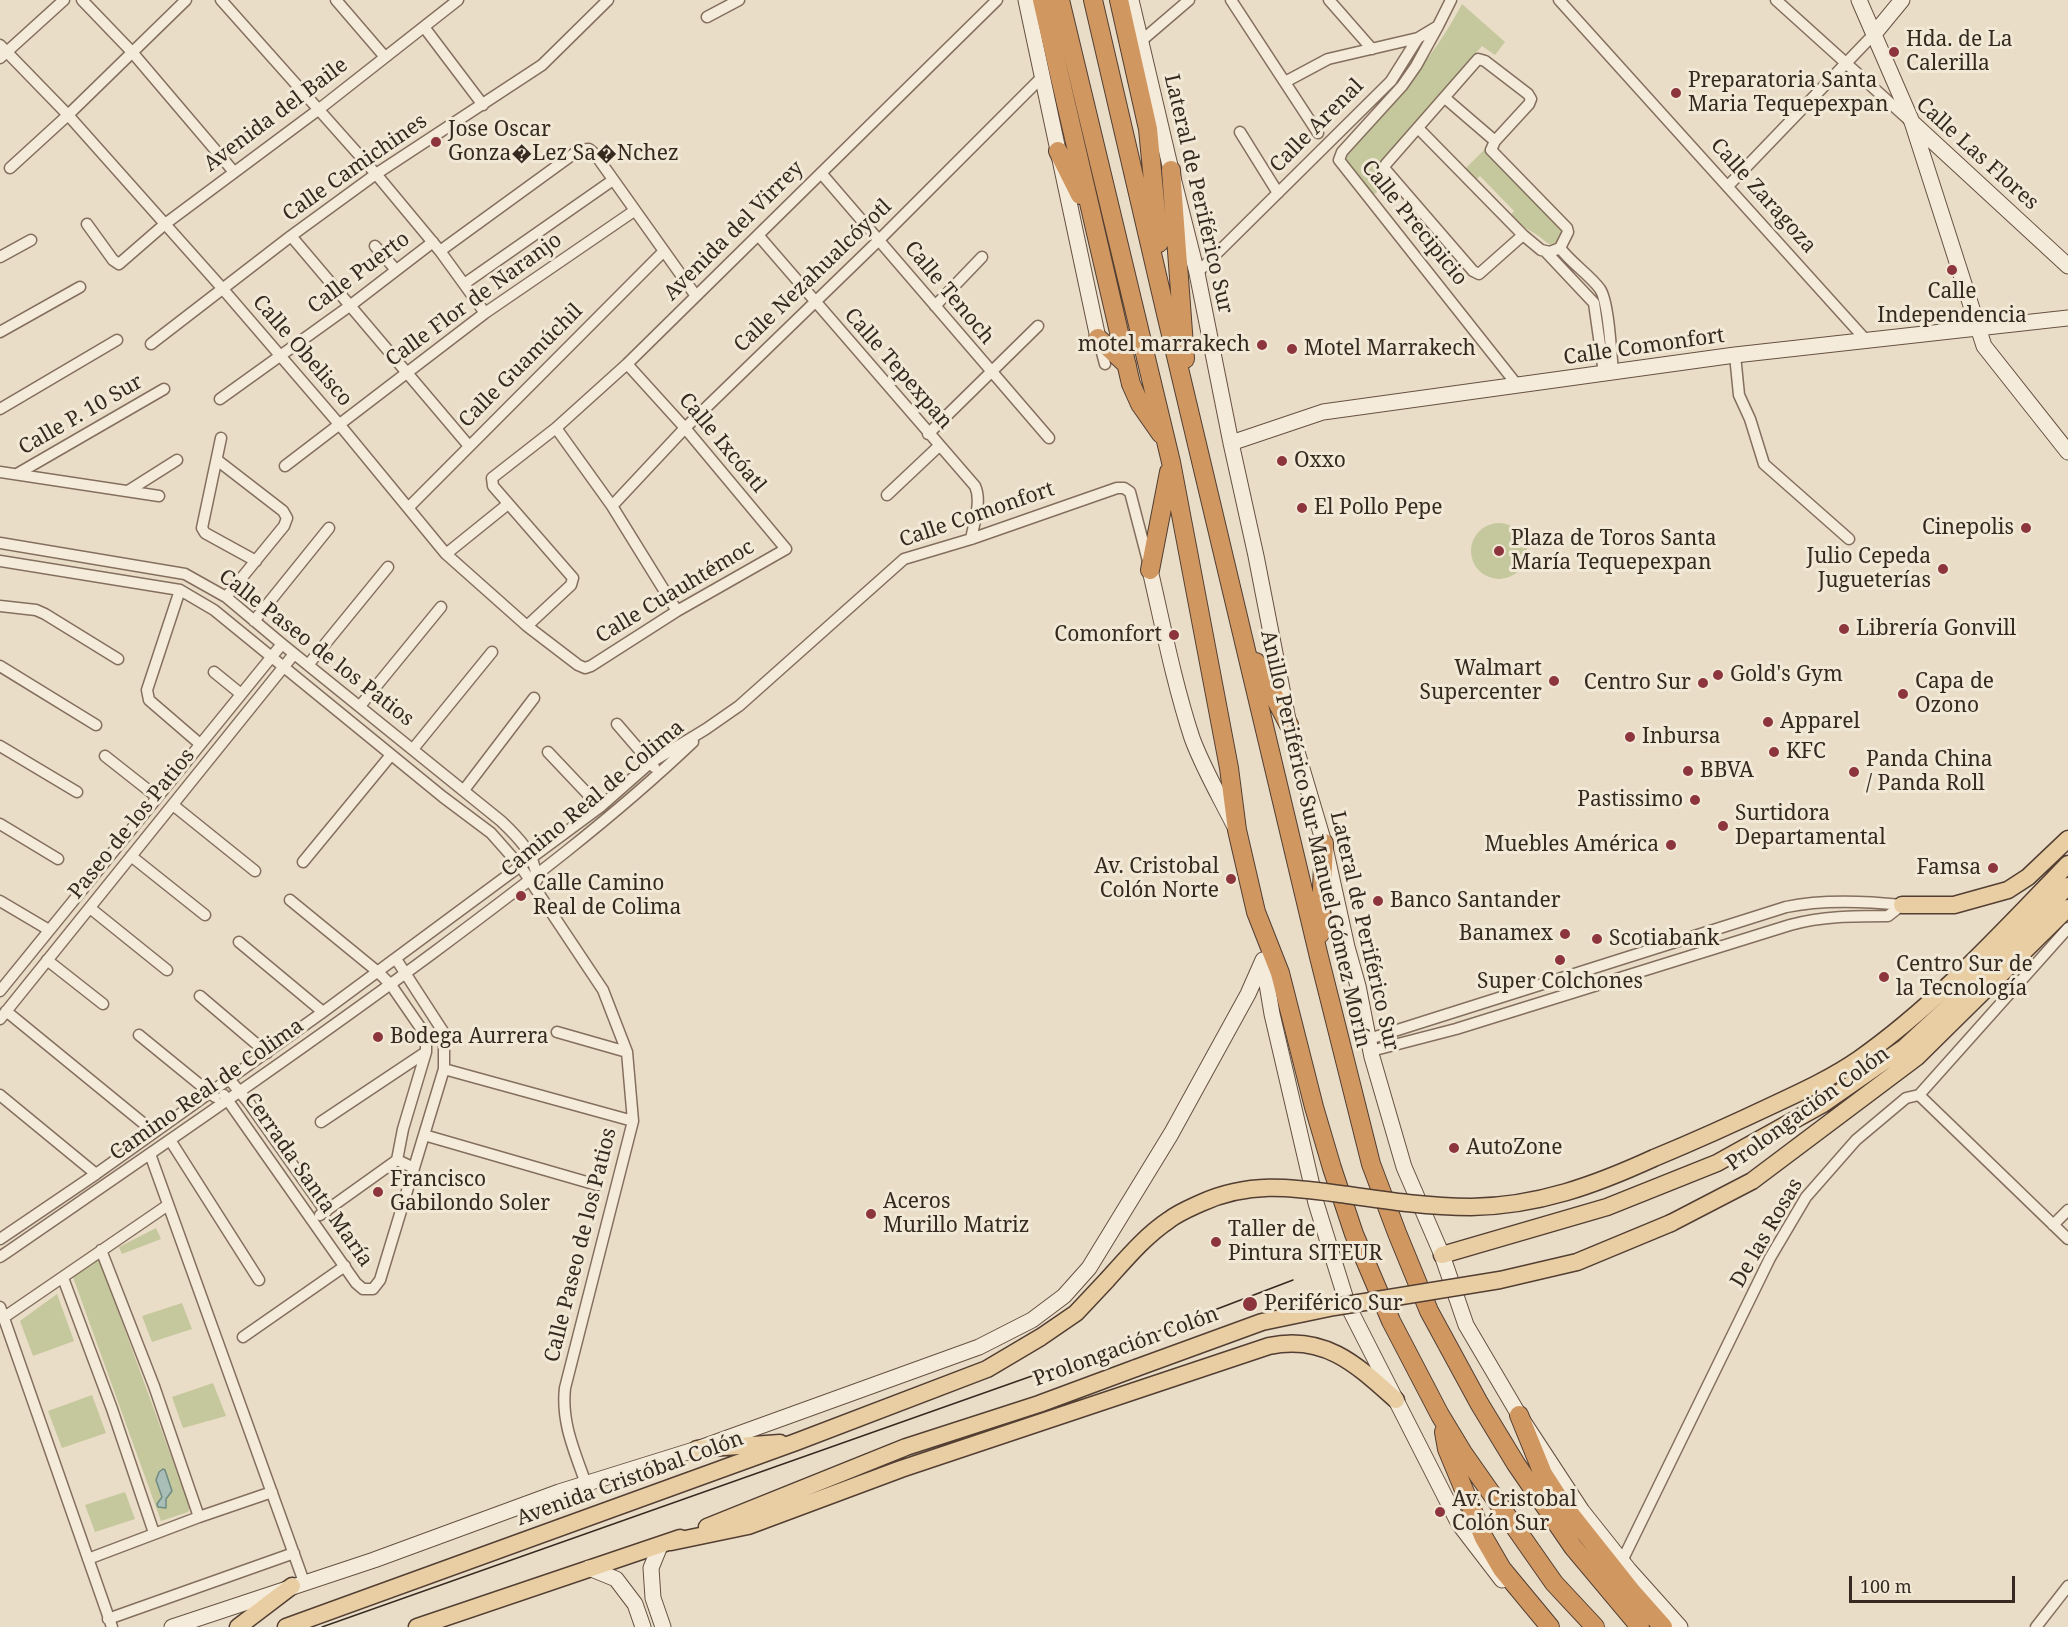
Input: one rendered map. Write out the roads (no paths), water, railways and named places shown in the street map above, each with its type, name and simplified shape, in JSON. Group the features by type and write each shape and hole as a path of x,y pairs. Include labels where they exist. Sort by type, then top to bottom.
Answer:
{"highway":[{"path":"1042,0 1131,384 1151,422 1166,440"},
{"path":"1060,0 1171,462 1229,768 1237,830 1256,912 1280,973 1314,1107 1354,1234 1391,1321 1440,1415 1463,1453 1554,1583 1595,1627"},
{"name":"Anillo Periférico Sur Manuel Gómez Morín","path":"1093,0 1319,957 1371,1164 1429,1311 1516,1464 1573,1547 1640,1627"},
{"path":"1119,0 1148,129 1167,318"},
{"path":"1058,151 1093,219"},
{"path":"1171,170 1190,414"},
{"path":"1098,338 1127,365"},
{"path":"1150,570 1171,462"},
{"path":"1244,639 1289,725"},
{"path":"1319,957 1324,843"},
{"path":"1440,1415 1447,1449 1484,1538 1502,1569 1550,1627"},
{"path":"1519,1415 1543,1474 1563,1505 1640,1602"},
{"path":"1516,1464 1663,1627"}],"main road":[{"path":"1902,905 1954,904 2008,890 2028,878 2068,839"},
{"name":"Prolongación Colón","path":"987,1369 1041,1337 1076,1312 1134,1251 1169,1219 1209,1200 1244,1189 1286,1187 1427,1206 1473,1207 1509,1204 1574,1191 1710,1135 1835,1074 1894,1032 1944,988 2068,864"},
{"path":"1442,1255 1618,1203 1718,1163 1823,1104 1905,1047 1956,1000 2068,886"},
{"name":"Prolongación Colón","path":"665,1544 906,1447 1039,1404 1262,1322 1334,1307 1500,1280 1577,1262 1671,1223 1752,1181 1917,1057 2068,908"},
{"path":"417,1627 665,1544 748,1526 901,1469 1269,1346 1288,1342 1304,1342 1338,1355 1371,1377 1396,1400"},
{"name":"Avenida Cristóbal Colón","path":"286,1627 796,1442 987,1369"},
{"path":"697,1449 796,1442"},
{"path":"238,1627 298,1584"}],"street":[{"path":"2,52 63,0"},
{"path":"82,0 132,52 234,172"},
{"path":"9,168 68,115 186,0"},
{"path":"221,0 437,246 485,313"},
{"path":"336,0 385,57"},
{"name":"Calle Camichines","path":"151,344 222,288 376,174 542,65 608,0"},
{"path":"707,17 739,0"},
{"name":"Avenida del Virrey","path":"508,504 491,481 494,475 556,428 627,364 997,0"},
{"path":"1026,0 1104,364"},
{"name":"Lateral de Periférico Sur","path":"1131,0 1197,273 1289,725 1324,843 1370,1045 1404,1167 1442,1255 1466,1325 1519,1415 1582,1511 1680,1627"},
{"path":"1140,42 1189,0"},
{"path":"1231,0 1318,133"},
{"path":"1329,0 1372,49"},
{"name":"Calle Las Flores","path":"1776,0 2068,266"},
{"path":"1859,0 1912,122 1984,345 2068,452"},
{"path":"1728,186 1846,65 1902,0"},
{"name":"Calle Zaragoza","path":"1562,1 1864,339"},
{"name":"Avenida del Baile","path":"87,224 113,260 119,264 165,224 318,110 424,27 452,2"},
{"name":"Calle Arenal","path":"1197,273 1391,81 1418,38 1438,26 1447,3"},
{"name":"Calle Precipicio","path":"1438,26 1402,86 1342,153 1339,160 1518,386"},
{"path":"424,27 483,105"},
{"path":"1285,82 1328,59 1418,38"},
{"name":"Calle Obelisco","path":"2,52 68,115 222,288 339,424 446,554 527,626 585,668"},
{"path":"1523,235 1477,275 1385,171 1386,164 1480,58 1528,94 1531,99 1495,141 1492,151 1567,228 1567,236 1560,248 1546,252"},
{"name":"Calle Nezahualcóyotl","path":"612,506 685,429 1043,76"},
{"path":"1444,98 1495,141"},
{"path":"1418,128 1523,235 1546,252 1594,303 1599,340 1609,373"},
{"path":"1240,132 1278,193"},
{"name":"Calle Puerto","path":"220,399 396,270 437,246 579,150 589,149 595,154 613,180"},
{"name":"Calle Tenoch","path":"821,173 1049,438"},
{"path":"464,284 613,180 696,296"},
{"name":"Calle Flor de Naranjo","path":"285,466 485,313 634,211"},
{"name":"Calle Tepexpan","path":"758,235 975,486 978,493 971,539"},
{"path":"291,236 469,446"},
{"path":"0,257 31,240"},
{"path":"375,246 396,270"},
{"path":"1560,248 1603,294 1609,373"},
{"name":"Calle Guamúchil","path":"408,508 663,252"},
{"path":"935,306 982,257"},
{"path":"0,332 80,287"},
{"name":"Calle Comonfort","path":"1231,443 1323,412 1735,355 2068,318"},
{"path":"928,434 1038,326"},
{"path":"0,409 117,340"},
{"path":"1735,355 1739,395 1750,419 1764,464 1849,539"},
{"name":"Calle Ixcóatl","path":"627,364 786,549"},
{"name":"Calle P. 10 Sur","path":"17,474 164,389"},
{"path":"556,428 612,506 677,611"},
{"path":"220,438 202,525 203,531 256,561"},
{"path":"887,495 939,446"},
{"path":"128,491 177,460"},
{"path":"217,460 283,511 287,518 284,526 226,597"},
{"path":"0,472 159,496"},
{"name":"Calle Comonfort","path":"706,729 739,706 904,559 971,539 1117,488 1124,488 1130,492 1150,570"},
{"path":"446,554 508,504 573,578 571,585 527,626"},
{"path":"254,621 329,528"},
{"name":"Calle Paseo de los Patios","path":"0,543 185,574 226,597 464,790 518,837 533,857 537,892 603,990 627,1052 633,1121 565,1388 566,1429 586,1484"},
{"name":"Calle Cuauhtémoc","path":"585,668 677,611 786,549"},
{"name":"Calle Paseo de los Patios","path":"0,561 180,590 214,610 391,755 491,833 534,878"},
{"path":"308,665 388,567"},
{"path":"1150,570 1192,738 1237,830"},
{"path":"180,590 147,696 200,744"},
{"path":"0,606 36,610 45,614 118,659"},
{"path":"360,706 441,607"},
{"name":"Paseo de los Patios","path":"2,985 282,644"},
{"path":"413,749 492,652"},
{"name":"Paseo de los Patios","path":"3,1015 294,654"},
{"path":"0,666 96,725"},
{"path":"214,672 241,694"},
{"path":"464,790 534,698"},
{"path":"617,724 660,773"},
{"name":"Camino Real de Colima","path":"0,1239 267,1053 521,867 600,807 650,763 706,729"},
{"name":"Camino Real de Colima","path":"0,1257 391,985 534,878 660,773 706,729"},
{"path":"0,746 77,792"},
{"path":"548,752 600,807"},
{"path":"303,862 391,755"},
{"path":"105,756 157,797"},
{"path":"173,805 255,871"},
{"path":"0,824 58,859"},
{"path":"131,856 205,915"},
{"path":"290,900 391,985 425,1038 426,1053 403,1129 397,1160 313,1220"},
{"path":"0,901 49,930"},
{"path":"1370,1045 1786,908 1798,905 1867,902 1902,905"},
{"path":"1370,1045 1456,1029 1811,919 1888,916 1902,905"},
{"path":"90,908 167,970"},
{"path":"1256,912 1272,1014 1290,1094 1316,1203 1348,1306 1459,1524 1493,1570 1542,1627"},
{"name":"De las Rosas","path":"1622,1561 1770,1258 1806,1197 1856,1140 1906,1098 1919,1095 2068,928"},
{"path":"238,942 323,1012"},
{"name":"Cerrada Santa María","path":"138,1035 214,1090 313,1220 356,1283 363,1289 373,1289 377,1284 444,1069 444,1033 396,959"},
{"path":"47,960 103,1004"},
{"name":"Avenida Cristóbal Colón","path":"172,1627 374,1560 586,1484 697,1449 979,1347 1032,1320 1064,1296 1089,1268 1171,1134 1248,994 1263,960"},
{"path":"200,996 267,1053"},
{"path":"3,1015 153,1132"},
{"path":"557,1032 627,1052"},
{"path":"321,1122 426,1053"},
{"path":"444,1069 633,1121"},
{"name":"Cerrada Santa María","path":"230,1079 326,1212"},
{"path":"0,1095 96,1174"},
{"path":"1919,1095 2068,1239"},
{"path":"424,1135 597,1185"},
{"path":"170,1140 259,1280"},
{"path":"150,1154 294,1553 298,1584"},
{"path":"397,1160 414,1168"},
{"path":"168,1205 63,1278 2,1313 110,1623 294,1553"},
{"path":"2053,1225 2068,1210"},
{"path":"101,1250 154,1386 199,1517"},
{"path":"243,1337 345,1266"},
{"path":"63,1278 112,1409 154,1533"},
{"path":"88,1559 154,1533 272,1492"},
{"path":"663,1627 653,1599 651,1568 665,1544"},
{"path":"589,1568 616,1579 635,1604 643,1627"},
{"path":"2036,1627 2068,1586"}],"water":[{"path":"163,1469 172,1491 166,1499 166,1508 158,1507 157,1504 162,1497 156,1480"}],"tram line":[{"path":"322,1627 1162,1330 1293,1280"}],"place":[{"name":"Hda. de La Calerilla","path":"1894,52"},
{"name":"Preparatoria Santa Maria Tequepexpan","path":"1676,93"},
{"name":"Jose Oscar Gonza�Lez Sa�Nchez","path":"436,142"},
{"name":"Calle Independencia","path":"1952,270"},
{"name":"motel marrakech","path":"1262,345"},
{"name":"Motel Marrakech","path":"1292,349"},
{"name":"Oxxo","path":"1282,461"},
{"name":"El Pollo Pepe","path":"1302,508"},
{"name":"Cinepolis","path":"2026,528"},
{"name":"Plaza de Toros Santa María Tequepexpan","path":"1499,551"},
{"name":"Julio Cepeda Jugueterías","path":"1943,569"},
{"name":"Librería Gonvill","path":"1844,629"},
{"name":"Comonfort","path":"1174,635"},
{"name":"Gold's Gym","path":"1718,675"},
{"name":"Walmart Supercenter","path":"1554,681"},
{"name":"Centro Sur","path":"1703,683"},
{"name":"Capa de Ozono","path":"1903,694"},
{"name":"Apparel","path":"1768,722"},
{"name":"Inbursa","path":"1630,737"},
{"name":"KFC","path":"1774,752"},
{"name":"BBVA","path":"1688,771"},
{"name":"Panda China / Panda Roll","path":"1854,772"},
{"name":"Pastissimo","path":"1695,800"},
{"name":"Surtidora Departamental","path":"1723,826"},
{"name":"Muebles América","path":"1671,845"},
{"name":"Famsa","path":"1993,868"},
{"name":"Av. Cristobal Colón Norte","path":"1231,879"},
{"name":"Calle Camino Real de Colima","path":"521,896"},
{"name":"Banco Santander","path":"1378,901"},
{"name":"Banamex","path":"1565,934"},
{"name":"Scotiabank","path":"1597,939"},
{"name":"Super Colchones","path":"1560,960"},
{"name":"Centro Sur de la Tecnología","path":"1884,977"},
{"name":"Bodega Aurrera","path":"378,1037"},
{"name":"AutoZone","path":"1454,1148"},
{"name":"Francisco Gabilondo Soler","path":"378,1192"},
{"name":"Aceros Murillo Matriz","path":"871,1214"},
{"name":"Taller de Pintura SITEUR","path":"1216,1242"},
{"name":"Periférico Sur","path":"1250,1304"},
{"name":"Av. Cristobal Colón Sur","path":"1440,1512"}]}
